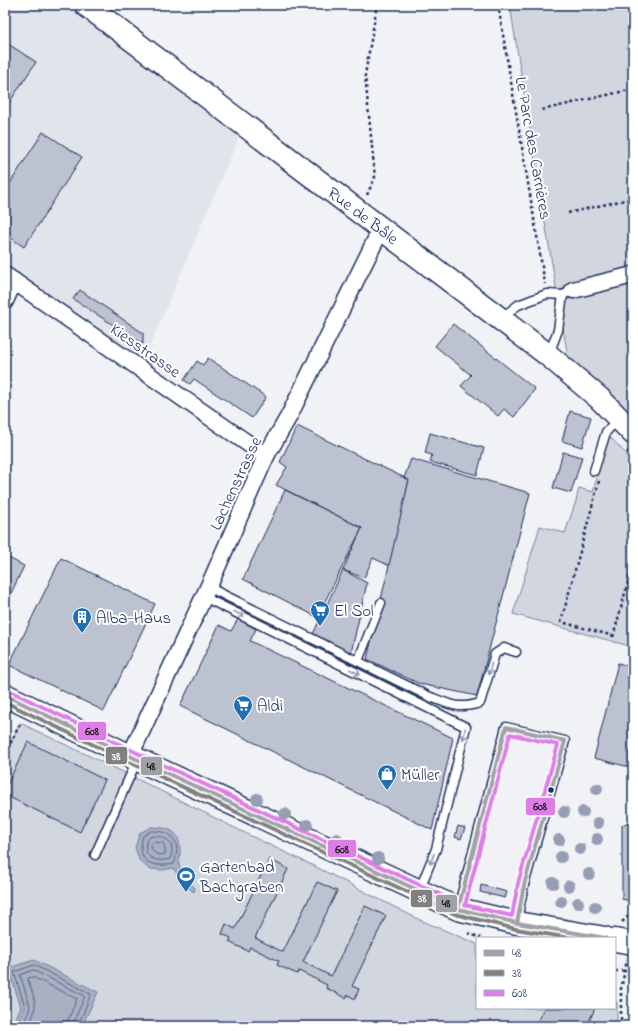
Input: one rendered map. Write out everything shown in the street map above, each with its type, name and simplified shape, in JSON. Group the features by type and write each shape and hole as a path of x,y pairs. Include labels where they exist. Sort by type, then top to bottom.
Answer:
{"street":[{"name":"Rue de Bâle","path":"86,5 381,229 501,318 599,398 626,426"},
{"name":"Lachenstrasse","path":"134,758 266,456 289,416 381,229"},
{"path":"568,293 633,275"},
{"name":"Kiesstrasse","path":"10,278 266,456"},
{"path":"5,301 10,278"},
{"path":"5,695 134,758 458,908 517,923 598,937"},
{"path":"618,932 633,943"}],"lane":[{"path":"501,318 518,305 547,294 568,293 558,330 548,355"},
{"path":"597,474 606,432 626,426"},
{"path":"206,592 358,661 428,696 456,707 469,707 480,703 494,654 504,648 516,652"},
{"path":"206,592 466,727 436,849 419,891"},
{"path":"358,661 381,603"},
{"path":"458,908 506,726 565,741 524,885 517,923"},
{"path":"95,855 134,758"}],"path":[{"path":"360,212 375,177 365,75 377,5"},
{"name":"Le Parc des Carrières","path":"498,5 547,294"},
{"path":"528,8 541,5"},
{"path":"542,110 633,89"},
{"path":"568,213 633,198"},
{"path":"597,474 561,622 613,636 633,564"},
{"path":"5,754 28,706"},
{"path":"618,932 633,912"},
{"path":"616,971 625,971 621,989 621,1026"}],"shaded area":[{"path":"5,5 100,5 247,118 140,369 5,275"},
{"path":"510,5 633,5 633,424 569,363"},
{"path":"608,435 633,461 633,647 513,614 540,526 565,533 579,488 593,492"},
{"name":"Gartenbad Bachgraben","path":"20,723 316,867 420,920 476,944 476,1009 616,1009 617,1002 617,1026 5,1026 5,755"}],"water":[{"path":"151,827 169,829 176,835 180,846 179,865 195,888 194,892 186,886 173,868 163,870 149,869 139,860 135,847 140,833"},
{"path":"34,960 98,992 82,1026 12,1026 21,1007 8,968"}],"building":[{"path":"5,42 36,62 5,109"},
{"path":"43,132 82,157 24,247 5,234 5,191"},
{"path":"80,290 143,333 143,344 73,299"},
{"path":"453,324 535,389 514,417 504,409 498,416 461,386 471,375 435,346"},
{"path":"208,358 266,397 252,418 194,379 190,384 184,380 197,361 203,365"},
{"path":"570,411 591,417 582,447 562,441"},
{"path":"297,426 409,480 390,566 373,558 364,578 343,570 362,528 276,485 287,467 280,462"},
{"path":"430,433 484,448 477,475 430,462 432,455 425,453"},
{"path":"563,452 582,457 571,493 553,488"},
{"path":"411,459 530,493 477,696 420,684 367,659 409,480 404,478"},
{"path":"285,490 362,528 317,617 243,579"},
{"path":"5,556 24,566 5,606"},
{"name":"Alba-Haus","path":"61,558 155,604 104,711 9,665"},
{"path":"343,570 367,583 351,653 313,634"},
{"path":"238,619 256,629 250,641 453,738 432,830 180,706 219,625 231,631"},
{"path":"618,663 633,667 633,753 629,767 594,758"},
{"path":"28,742 105,780 80,832 5,795 5,789"},
{"path":"633,820 633,902 622,899 622,825"},
{"path":"458,826 465,828 461,839 455,837"},
{"path":"269,859 288,869 255,938 283,952 317,882 337,891 303,962 331,976 365,906 386,916 352,986 359,989 355,999 348,995 346,998 326,988 327,985 299,971 297,974 277,965 279,961 250,947 248,951 229,942 231,938 222,934 226,924 235,929"},
{"path":"481,885 507,892 505,898 480,892"},
{"path":"544,1009 595,1009 587,1026 550,1026 538,1020"}],"transit line":[{"name":"608","path":"8,690 133,751 454,901"},
{"name":"48","path":"5,695 130,756 458,909 517,923 599,937"},
{"name":"38","path":"5,702 127,761 455,914 516,929 563,937"},
{"name":"48","path":"458,909 506,727 565,741 524,885 517,923"},
{"name":"608","path":"510,734 558,745 518,883 512,916 465,905 510,734"}],"place":[{"name":"El Sol","path":"320,627"},
{"name":"Alba-Haus","path":"82,634"},
{"name":"Aldi","path":"243,722"},
{"name":"Müller","path":"387,791"},
{"name":"Gartenbad Bachgraben","path":"186,893"}]}
